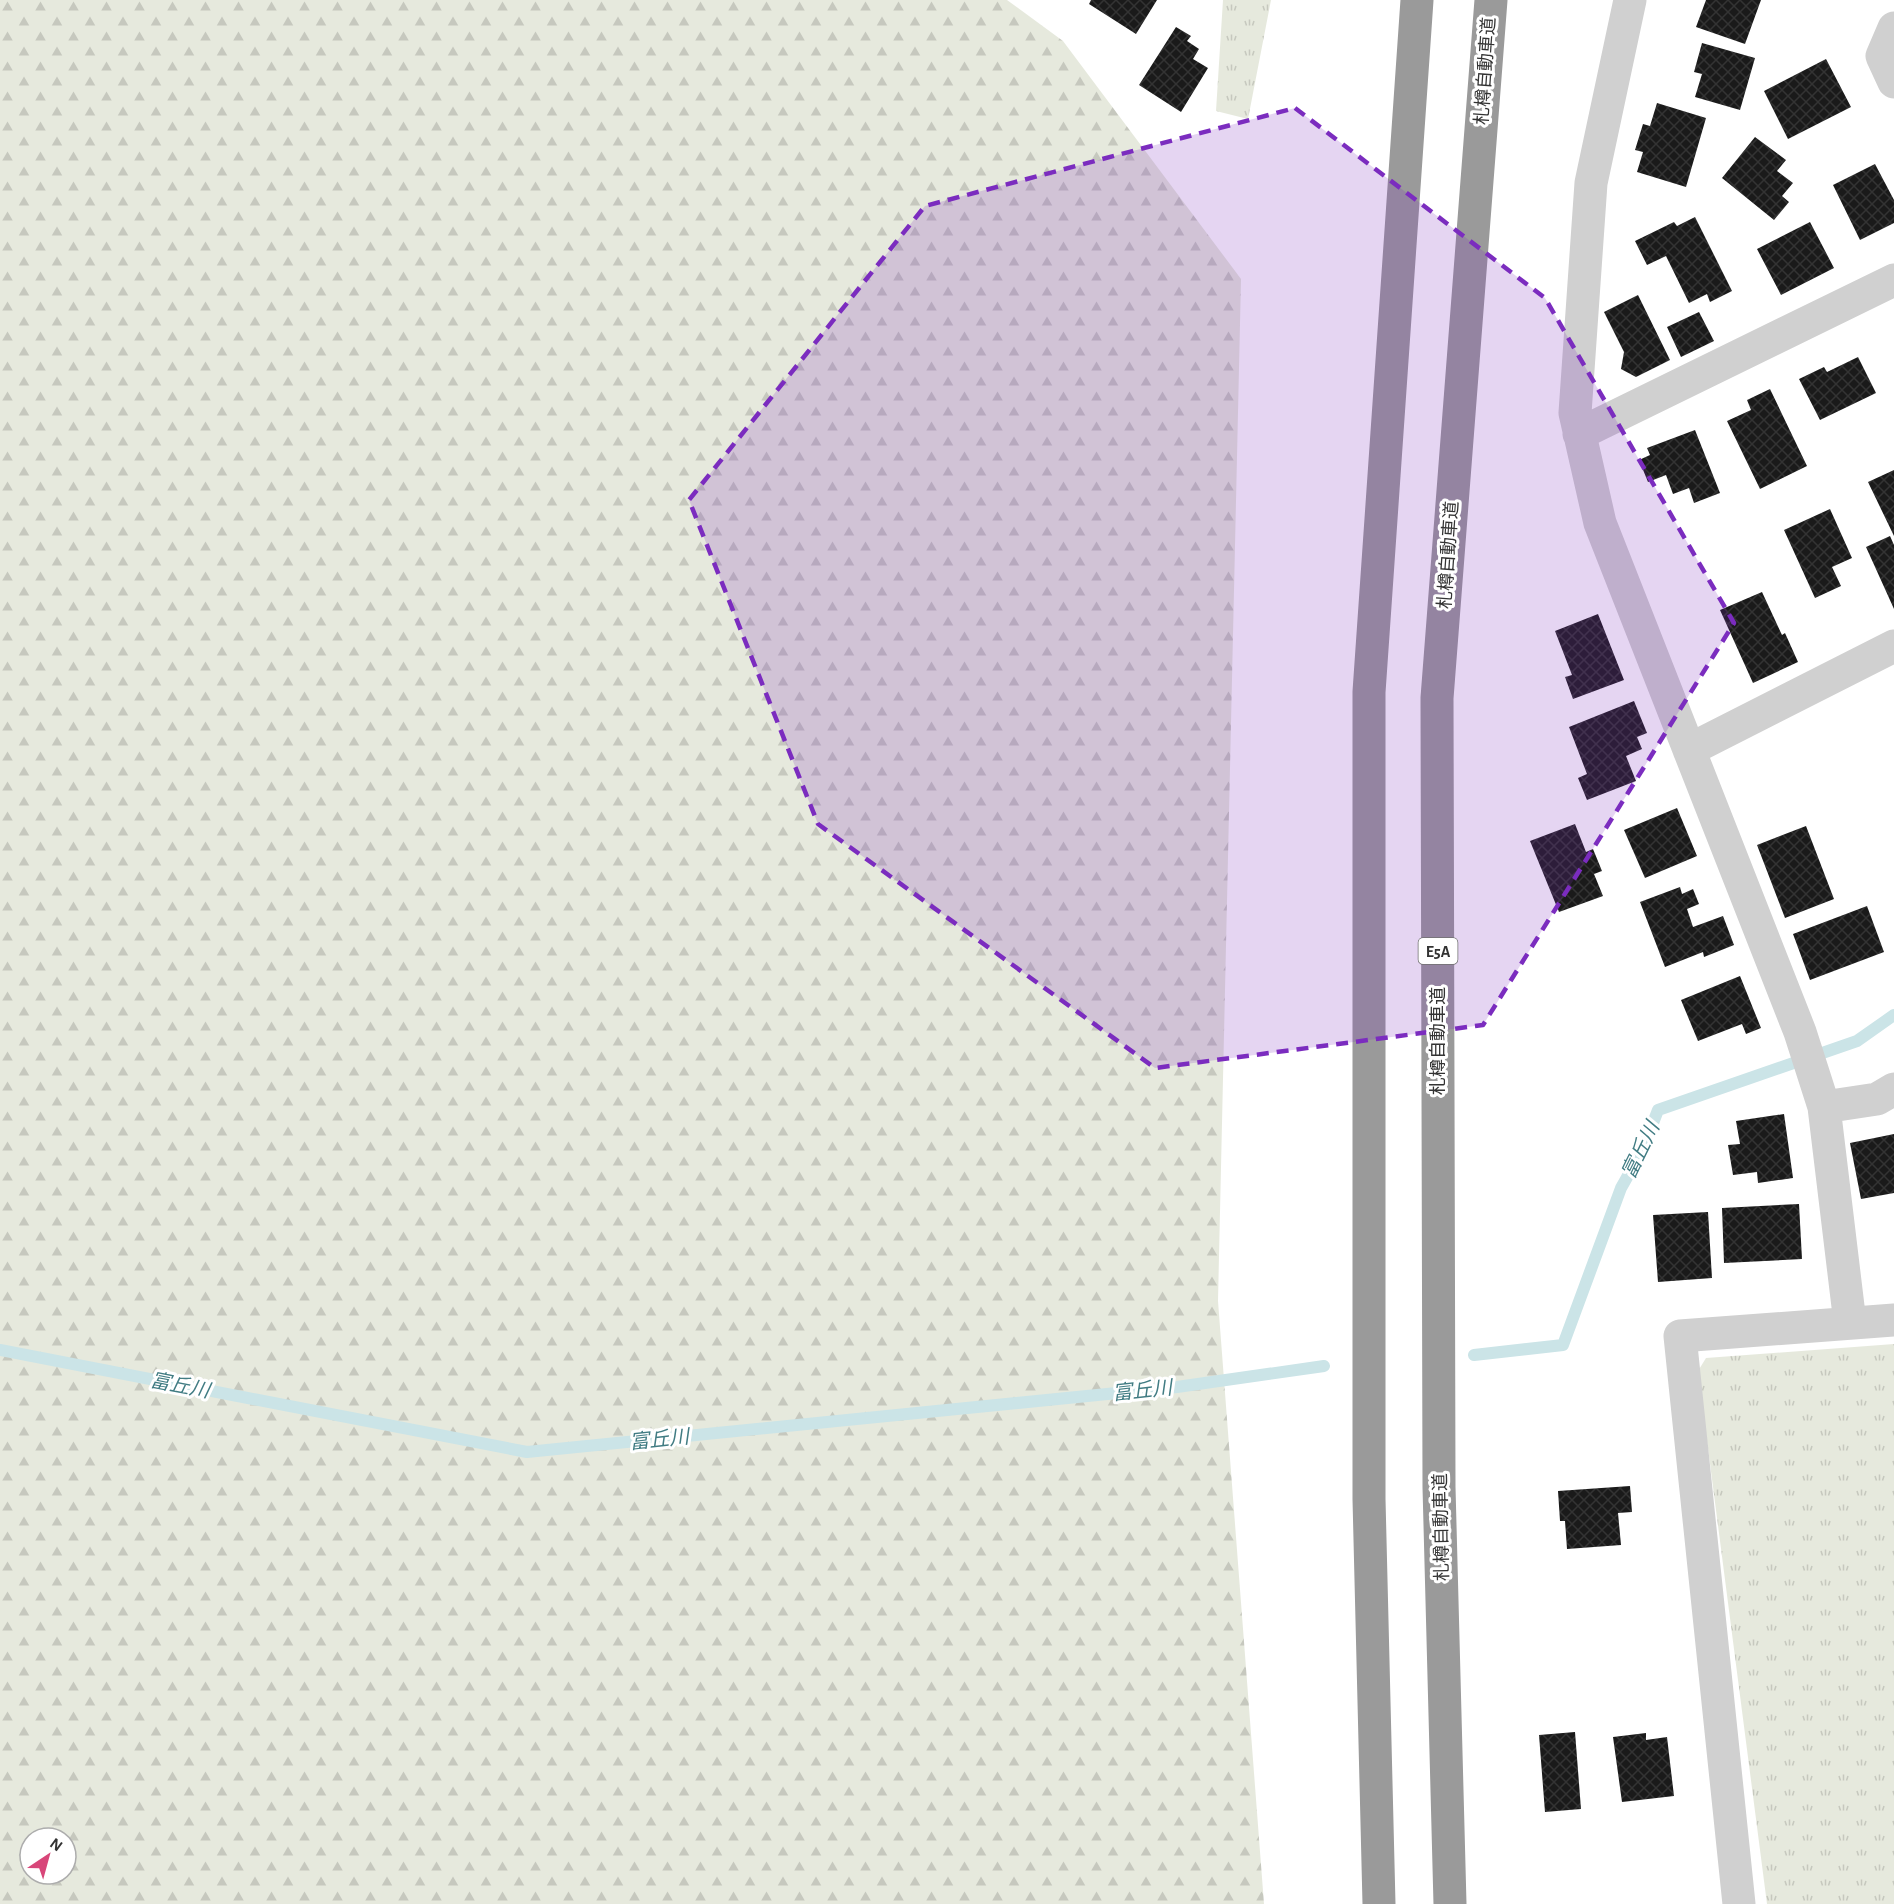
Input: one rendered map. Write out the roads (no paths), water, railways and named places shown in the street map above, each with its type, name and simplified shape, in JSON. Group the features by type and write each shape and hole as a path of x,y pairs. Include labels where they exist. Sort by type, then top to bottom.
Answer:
{"highway":[{"path":"1379,1904 1369,1499 1369,692 1417,0"},
{"name":"札樽自動車道","path":"1450,1904 1439,1487 1437,698 1491,0"}],"street":[{"path":"1630,0 1591,183 1575,413 1600,523 1800,1032 1821,1098 1850,1323"},
{"path":"1894,28 1882,57 1894,82"},
{"path":"1579,434 1894,280"},
{"path":"1689,750 1894,646"},
{"path":"1821,1098 1877,1099 1894,1089"},
{"path":"1739,1904 1680,1336 1894,1320"}],"waterway":[{"name":"富丘川","path":"1474,1355 1563,1345 1621,1188 1643,1149 1658,1110 1857,1041 1894,1015"},
{"name":"富丘川","path":"0,1350 527,1452 1177,1387 1324,1366"}]}
